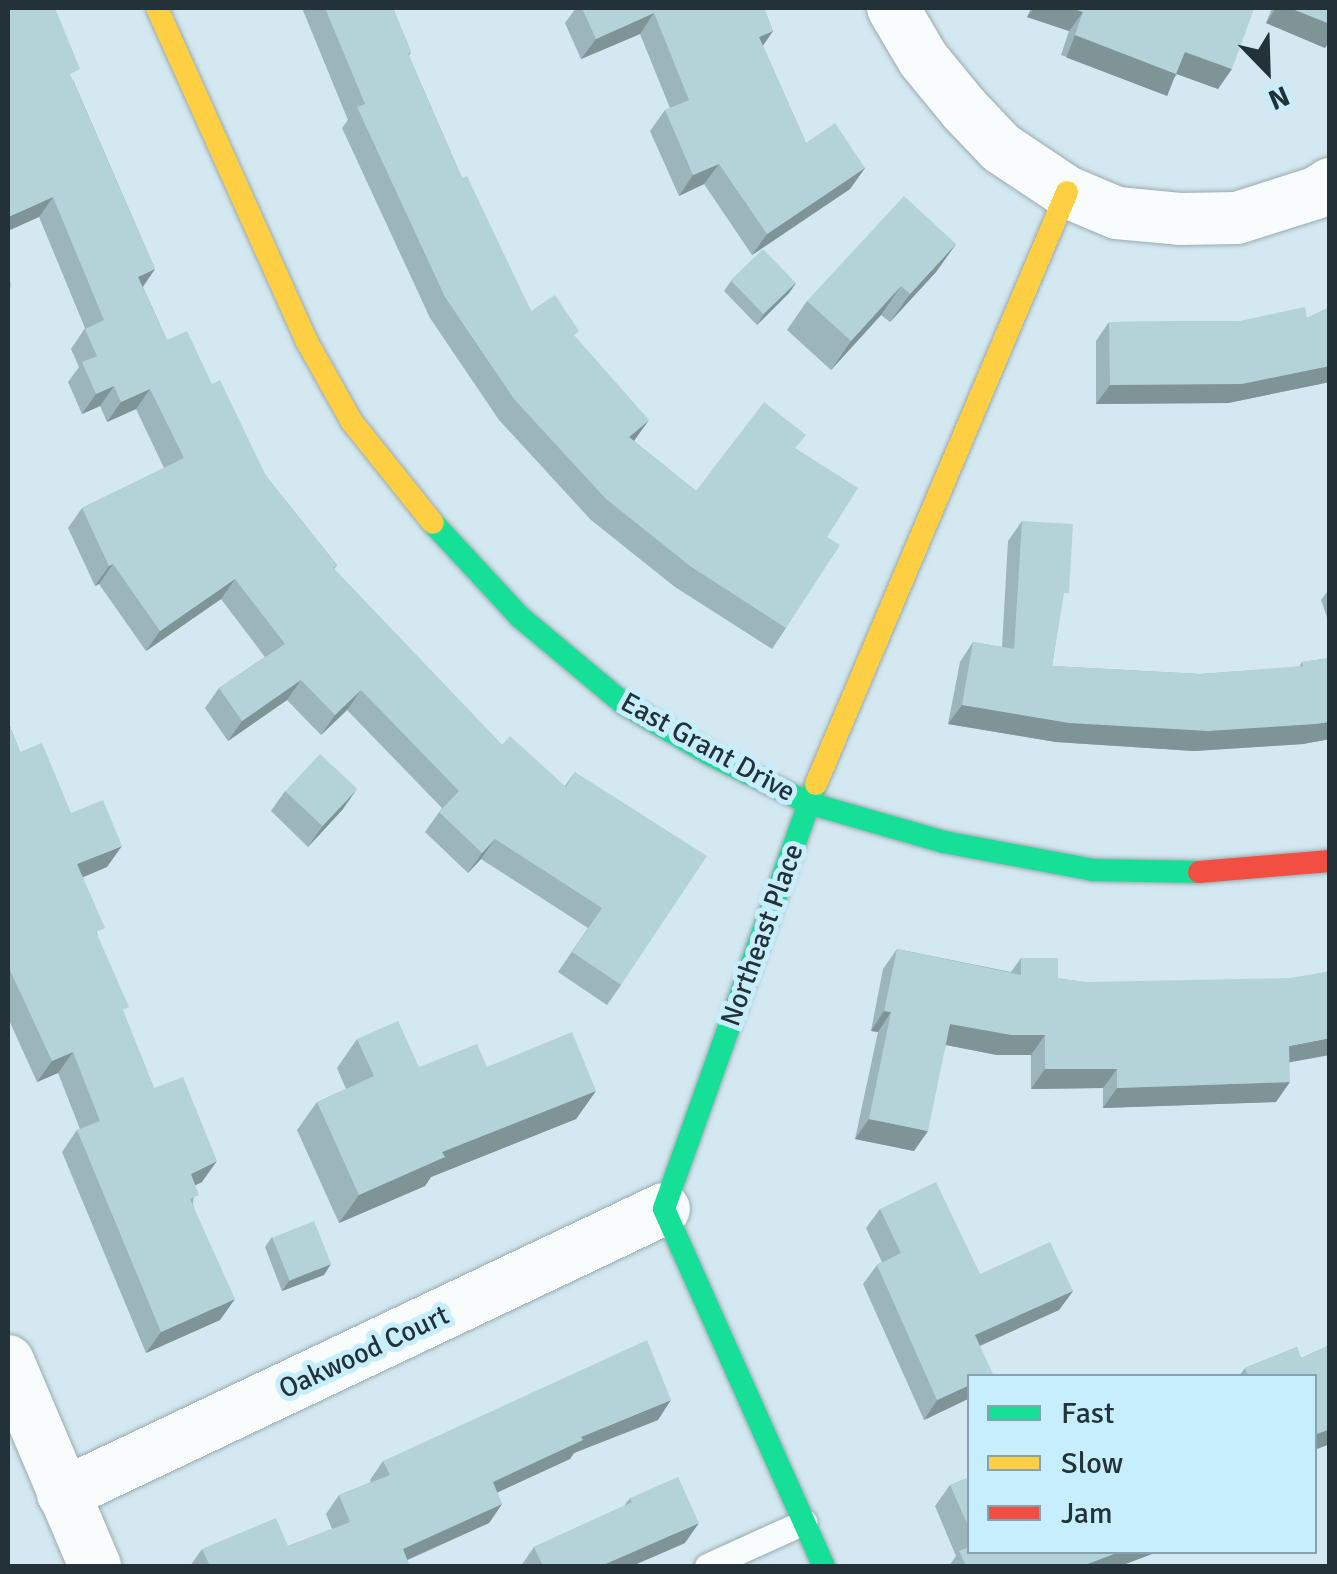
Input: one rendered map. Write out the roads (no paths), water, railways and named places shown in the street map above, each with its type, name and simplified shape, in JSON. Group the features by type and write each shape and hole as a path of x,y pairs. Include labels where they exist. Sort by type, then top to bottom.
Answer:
{"street":[{"name":"East Grant Drive","path":"157,8 306,340 352,422 417,505 520,618 624,704 711,755 808,803 944,842 1093,870 1232,872 1330,861"},
{"path":"893,8 923,58 964,109 1001,148 1067,192 1117,212 1236,218 1316,194 1330,184"},
{"name":"Northeast Place","path":"664,1209 808,803 1067,192"},
{"path":"664,1209 824,1566"},
{"name":"Oakwood Court","path":"63,1494 664,1209"},
{"path":"8,1362 95,1566"}],"lane":[{"path":"708,1566 804,1522"}]}
